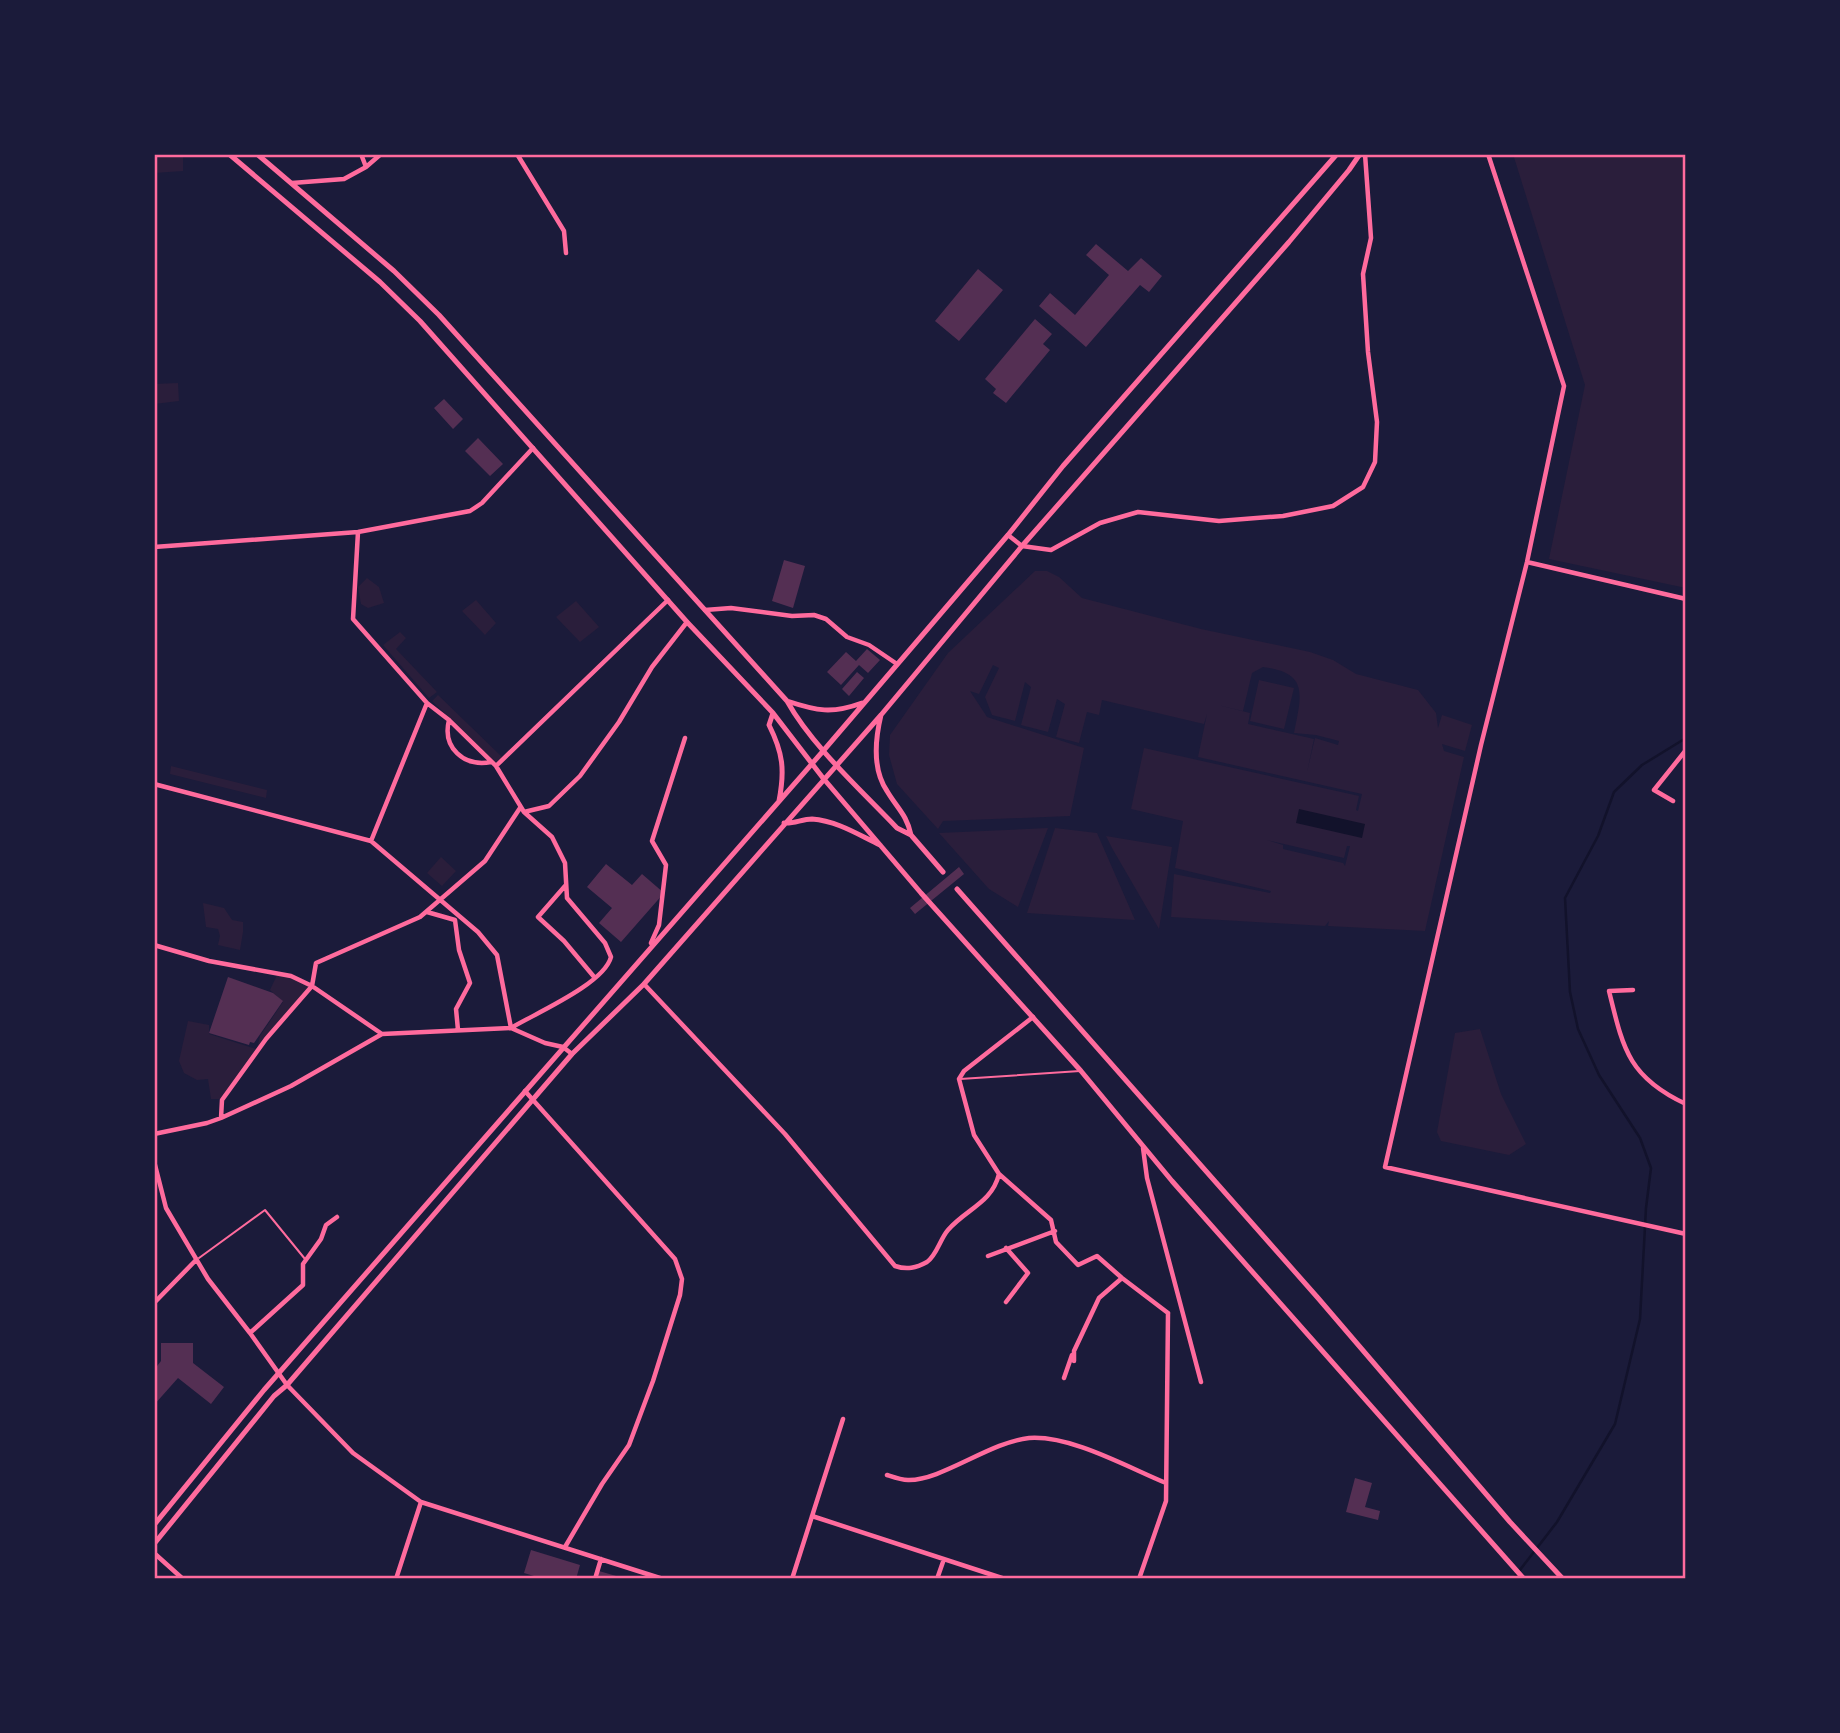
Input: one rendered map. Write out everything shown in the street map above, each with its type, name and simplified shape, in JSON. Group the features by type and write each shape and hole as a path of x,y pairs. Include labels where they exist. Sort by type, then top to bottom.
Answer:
{"street":[{"path":"229,154 420,321 667,600 773,713 823,778 921,893 1081,1071 1143,1146 1524,1579"},
{"path":"257,154 394,271 439,315 787,701 824,750 897,828 911,835 943,872"},
{"path":"361,154 366,167"},
{"path":"292,183 344,179 366,167 381,154"},
{"path":"517,154 564,231 566,253"},
{"path":"154,1525 264,1390 733,851 779,802 1008,535 1063,466 1337,154"},
{"path":"154,1544 274,1396 287,1385 572,1054 644,984 881,715 1022,546 1282,249 1360,154"},
{"path":"1008,535 1022,546 1051,550 1100,523 1138,512 1219,521 1283,516 1333,506 1363,487 1375,462 1377,422 1368,352 1363,274 1371,238 1365,154"},
{"path":"1488,154 1564,386 1527,562 1481,745 1385,1167 1686,1234"},
{"path":"154,547 358,532 470,511 482,503 533,448"},
{"path":"358,532 354,619 427,703 449,720 494,764 522,810 552,837 565,863 567,898 609,949 610,963 590,983 511,1028"},
{"path":"1527,562 1686,599"},
{"path":"449,720 447,739 454,751 472,762 494,764 667,600"},
{"path":"705,610 731,608 792,616 814,615 847,636 869,645 897,664"},
{"path":"221,1118 222,1100 266,1039 312,986 316,963 420,917 485,861 522,810 549,806 580,776 620,722 652,667 687,622"},
{"path":"787,701 822,712 844,709 865,701"},
{"path":"371,841 427,703"},
{"path":"773,713 769,725 777,742 783,768 779,802"},
{"path":"881,715 876,736 877,771 885,789 907,819 911,835"},
{"path":"654,944 651,943 659,925 666,865 652,841 685,738"},
{"path":"1673,802 1654,790 1686,751"},
{"path":"154,784 371,841 478,932 497,955 511,1028"},
{"path":"784,823 793,824 808,819 834,822 883,847"},
{"path":"566,885 538,917 564,941 594,978"},
{"path":"957,889 1318,1298 1510,1522 1562,1577"},
{"path":"426,911 455,920 459,950 470,983 456,1009 458,1030"},
{"path":"154,945 209,961 291,976 312,986 382,1034"},
{"path":"644,984 785,1134 895,1266 913,1268 931,1259 946,1232 960,1217 990,1195 999,1174"},
{"path":"1633,990 1609,991 1622,1044 1638,1070 1665,1095 1686,1104"},
{"path":"1033,1017 964,1071 958,1079 974,1135 999,1174 1051,1220 1056,1242 1078,1265 1097,1256 1168,1313"},
{"path":"154,1133 221,1118 290,1086 382,1034 511,1028 545,1043 564,1047 572,1054"},
{"path":"525,1091 675,1259 682,1279 680,1295 653,1381 629,1445 565,1547"},
{"path":"1143,1146 1147,1178 1201,1382"},
{"path":"154,1161 166,1208 196,1260 287,1385 353,1453 421,1502 663,1579"},
{"path":"250,1333 303,1285 303,1264 321,1239 326,1225 337,1217"},
{"path":"988,1256 1055,1231"},
{"path":"1006,1248 1028,1273 1006,1301"},
{"path":"154,1303 196,1260"},
{"path":"1064,1378 1099,1298 1122,1278"},
{"path":"1168,1313 1180,1310"},
{"path":"1139,1579 1166,1501 1168,1313"},
{"path":"1074,1351 1074,1361"},
{"path":"792,1579 843,1419"},
{"path":"887,1475 909,1480 935,1473 985,1451 1029,1438 1066,1441 1166,1483"},
{"path":"396,1579 421,1502"},
{"path":"811,1516 1005,1579"},
{"path":"154,1553 183,1579"},
{"path":"595,1579 601,1559"},
{"path":"937,1579 944,1559"}],"lane":[{"path":"958,1079 1081,1071"},
{"path":"196,1260 265,1210 306,1260"}],"shaded area":[{"path":"154,154 183,154 183,171 154,173"},
{"path":"1513,154 1686,154 1686,588 1549,559 1585,385"},
{"path":"178,383 179,401 154,404 154,384"},
{"path":"1035,571 1047,571 1059,577 1082,598 1201,629 1310,652 1333,660 1356,674 1418,690 1436,713 1438,728 1442,715 1472,725 1465,751 1442,744 1444,751 1464,757 1425,931 1328,926 1329,921 1325,926 1171,917 1174,874 1270,893 1271,891 1175,868 1183,821 1131,809 1144,748 1359,796 1358,811 1362,794 1198,757 1207,714 1204,724 1102,700 1099,715 1087,712 1079,743 1056,737 1065,704 1057,699 1048,732 1021,725 1031,687 1025,682 1015,721 992,715 985,697 999,668 993,665 979,694 970,691 987,717 1084,748 1070,816 943,821 938,829 897,784 889,755 890,735 948,653","holes":["1263,667 1289,675 1299,688 1299,708 1294,733 1339,741 1338,745 1315,738 1307,772 1314,739 1248,724 1250,713 1218,705 1243,711 1252,673","1267,840 1344,858 1347,846 1350,846 1345,866 1343,863 1283,849 1283,845"]},
{"path":"367,578 379,587 384,603 368,608 361,604 358,587"},
{"path":"476,600 496,623 485,635 462,611"},
{"path":"576,601 599,627 580,642 556,617"},
{"path":"400,632 406,638 396,649 437,692 429,698 383,645"},
{"path":"1259,680 1294,688 1284,729 1250,721"},
{"path":"438,695 502,757 495,763 432,701"},
{"path":"171,766 267,790 266,798 170,774"},
{"path":"1299,809 1365,824 1362,838 1296,823"},
{"path":"1048,828 1018,907 989,889 939,833"},
{"path":"1055,828 1097,833 1135,920 1027,913"},
{"path":"1106,836 1172,847 1159,929 1112,848"},
{"path":"441,857 456,871 442,886 427,873"},
{"path":"203,903 224,908 232,920 243,922 240,950 218,945 218,929 206,927"},
{"path":"277,975 291,977 310,986 257,1048 260,1036 283,1002 270,990"},
{"path":"188,1021 209,1025 209,1034 256,1049 220,1099 211,1099 208,1079 197,1080 184,1073 179,1061"},
{"path":"1480,1029 1501,1094 1526,1144 1509,1155 1441,1141 1437,1132 1455,1033"}],"building":[{"path":"1096,244 1128,271 1141,258 1162,276 1149,292 1140,285 1086,347 1039,306 1050,293 1075,315 1109,275 1086,255"},
{"path":"978,269 1003,290 959,341 935,321"},
{"path":"1035,319 1052,334 1043,344 1050,350 1006,403 993,393 996,389 985,379"},
{"path":"444,399 463,419 453,429 434,408"},
{"path":"478,438 503,464 490,476 465,451"},
{"path":"784,560 805,566 793,608 772,601"},
{"path":"867,649 880,660 868,673 859,665 841,685 827,672 846,652 856,661"},
{"path":"857,672 864,678 849,696 842,689"},
{"path":"606,864 632,885 642,874 664,893 621,942 599,923 612,908 587,887"},
{"path":"959,867 964,874 915,914 910,908"},
{"path":"228,977 273,993 283,1001 254,1043 250,1042 249,1045 209,1033"},
{"path":"161,1343 193,1343 193,1363 224,1387 211,1404 178,1378 154,1405 154,1370 161,1361"},
{"path":"1355,1478 1372,1483 1365,1507 1380,1511 1378,1520 1346,1512"},
{"path":"531,1550 580,1565 576,1579 544,1579 524,1573"},
{"path":"599,1571 623,1578 623,1579 597,1579"}],"waterway":[{"path":"1513,1579 1557,1522 1615,1424 1640,1319 1651,1168 1640,1138 1599,1075 1578,1029 1570,992 1565,898 1598,836 1614,792 1642,765 1686,738"}]}
